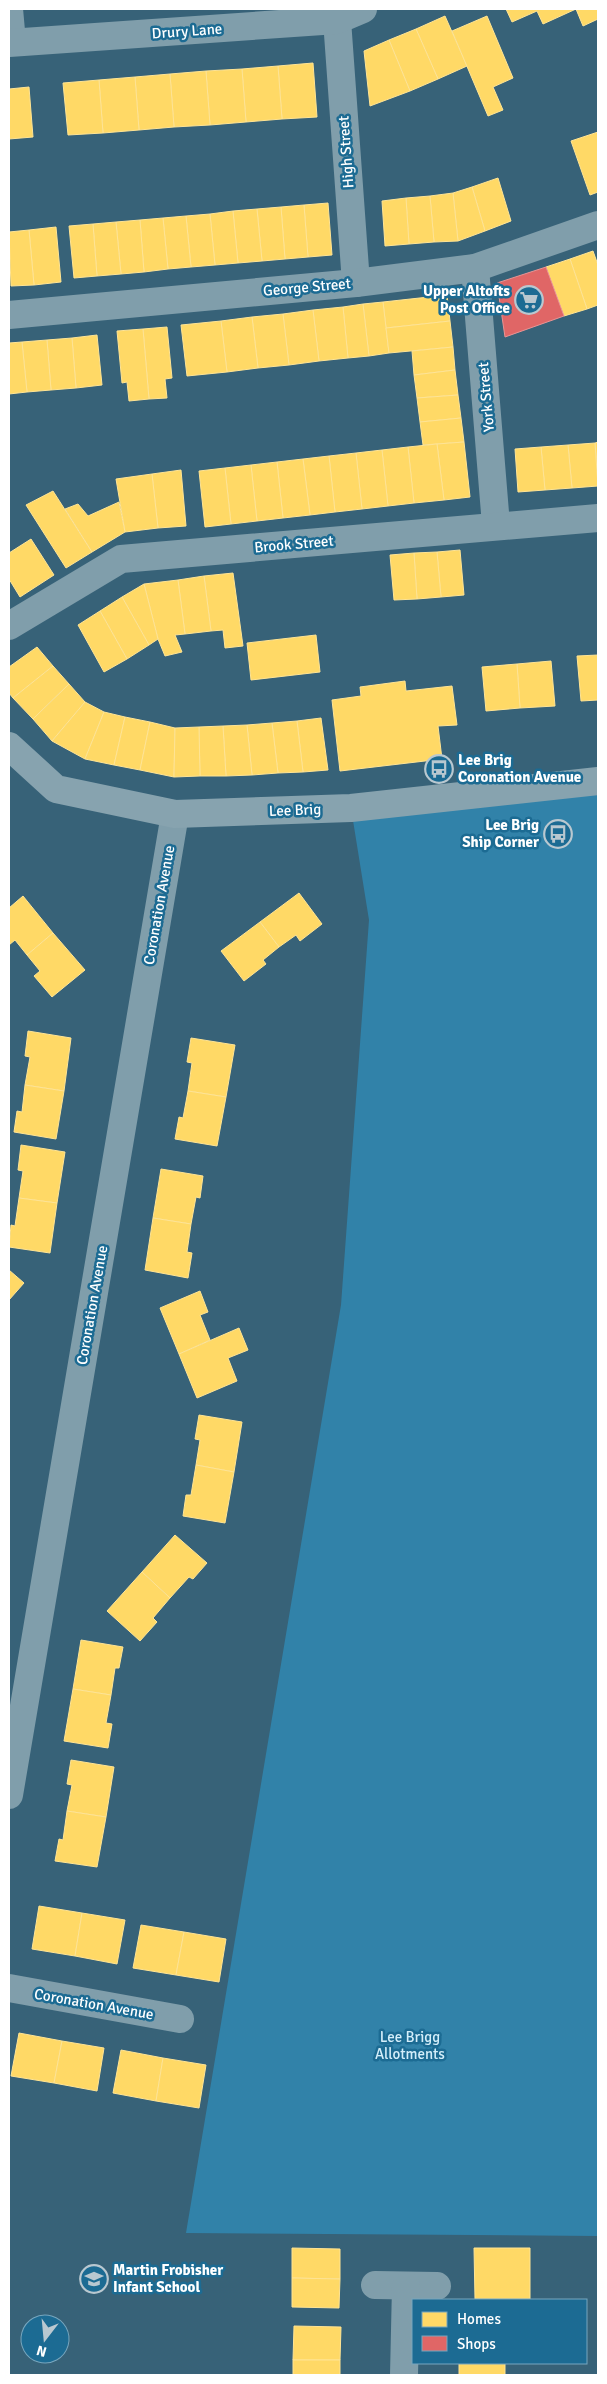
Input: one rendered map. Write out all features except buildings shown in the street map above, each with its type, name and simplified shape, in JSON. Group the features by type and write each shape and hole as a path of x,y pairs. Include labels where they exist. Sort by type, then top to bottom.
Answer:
{"street":[{"path":"9,9 10,43"},
{"name":"Drury Lane","path":"10,43 282,17 337,20 363,9"},
{"name":"High Street","path":"337,20 356,283"},
{"name":"George Street","path":"9,315 356,283 475,268 598,225"},
{"name":"York Street","path":"475,268 496,525"},
{"name":"Brook Street","path":"9,626 121,559 496,525 598,518"},
{"name":"Lee Brig","path":"9,746 56,789 175,814 351,808 598,781"},
{"name":"Coronation Avenue","path":"9,1795 175,814"},
{"name":"Coronation Avenue","path":"9,1988 180,2019"},
{"path":"375,2285 437,2286"},
{"path":"404,2375 406,2286"}],"green space":[{"name":"Lee Brigg Allotments","path":"598,781 598,2236 186,2233 341,1305 369,920 351,808"}],"place":[{"name":"Upper Altofts Post Office","path":"529,300"},
{"name":"Lee Brig Coronation Avenue","path":"439,769"},
{"name":"Lee Brig Ship Corner","path":"558,834"},
{"name":"Martin Frobisher Infant School","path":"94,2279"}]}
